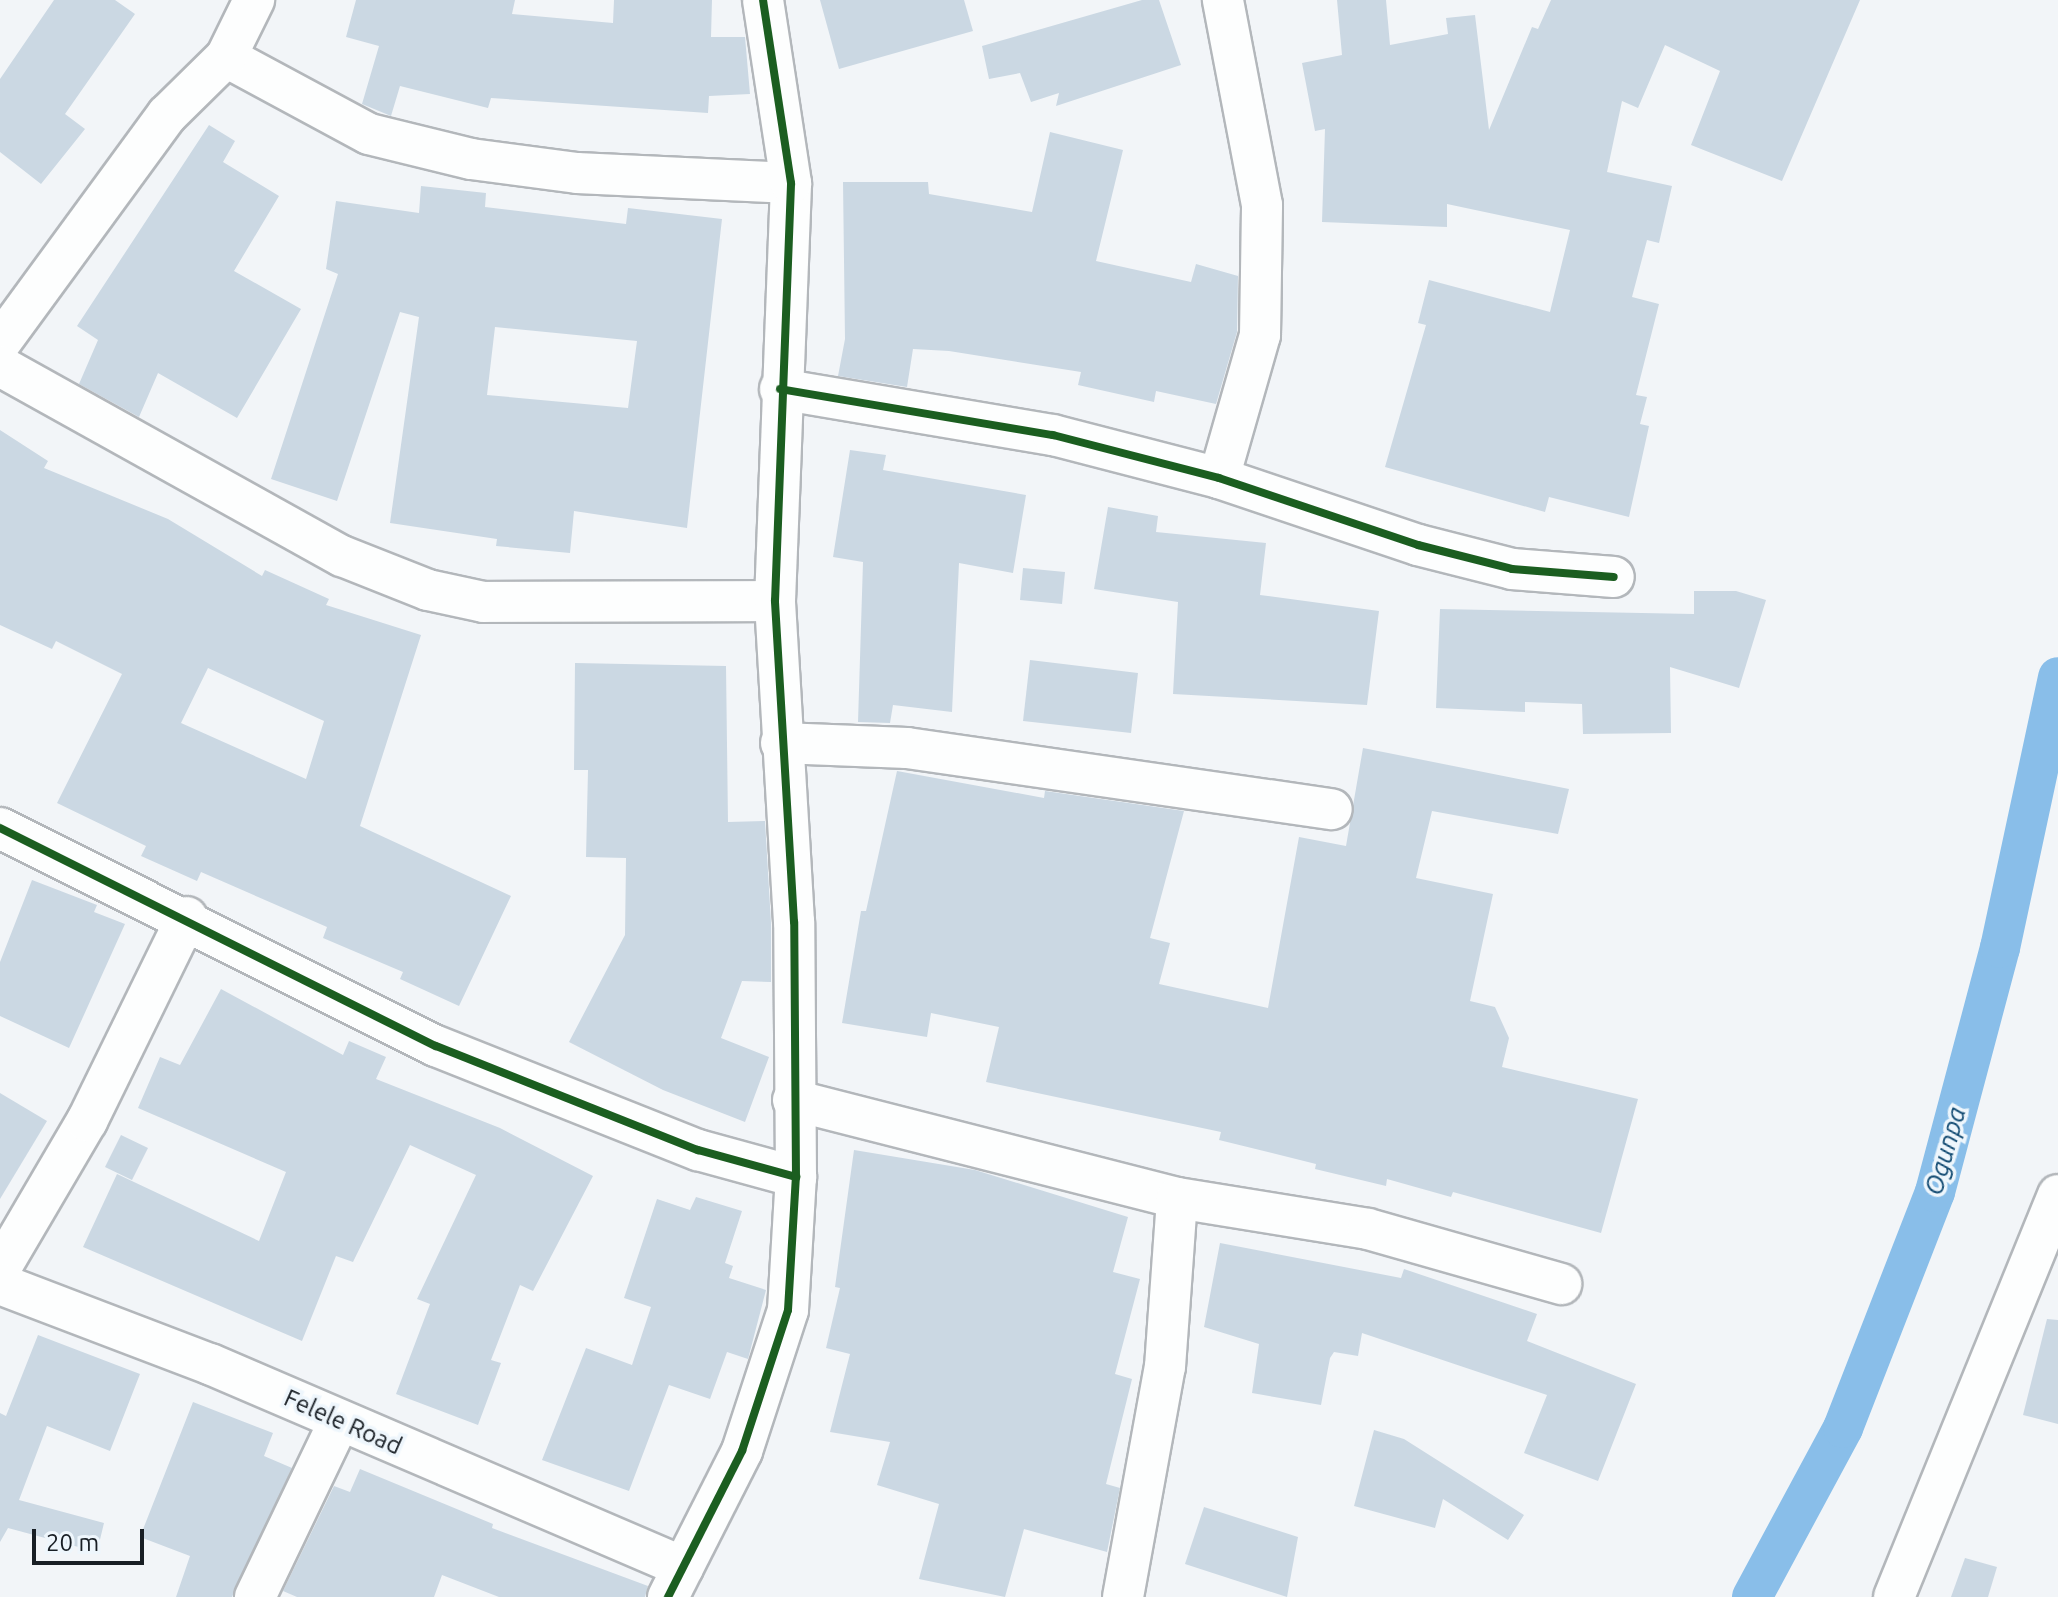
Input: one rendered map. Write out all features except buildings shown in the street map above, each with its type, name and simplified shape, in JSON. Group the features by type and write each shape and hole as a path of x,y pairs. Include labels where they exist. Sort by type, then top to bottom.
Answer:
{"street":[{"path":"0,343 167,115 226,57 254,0"},
{"path":"676,1582 742,1451 788,1310 796,1177 794,922 781,743 775,601 780,389 791,183 763,0"},
{"path":"1219,478 1260,335 1262,205 1223,0"},
{"path":"226,57 369,134 471,159 577,173 791,183"},
{"path":"0,366 342,556 428,590 484,602 775,601"},
{"path":"780,389 1053,435 1219,478 1512,569 1614,577"},
{"path":"781,743 907,748 1332,809"},
{"path":"0,828 187,917 436,1046 698,1150 796,1177"},
{"path":"0,1269 87,1121 187,917"},
{"path":"793,1100 1177,1198 1368,1229 1561,1284"},
{"path":"1894,1597 2058,1195"},
{"path":"1123,1597 1165,1367 1177,1198"},
{"name":"Felele Road","path":"0,1284 210,1364 676,1582"},
{"path":"255,1597 339,1422"}],"waterway":[{"name":"Ogunpa","path":"1752,1597 1843,1428 1935,1192 2000,948 2058,677"}],"cycle path":[{"path":"668,1597 742,1451 788,1310 796,1177 794,922 775,601 791,183 763,0"},
{"path":"780,389 1053,435 1219,478 1418,545 1512,569 1614,577"},
{"path":"0,828 436,1046 698,1150 796,1177"}]}
